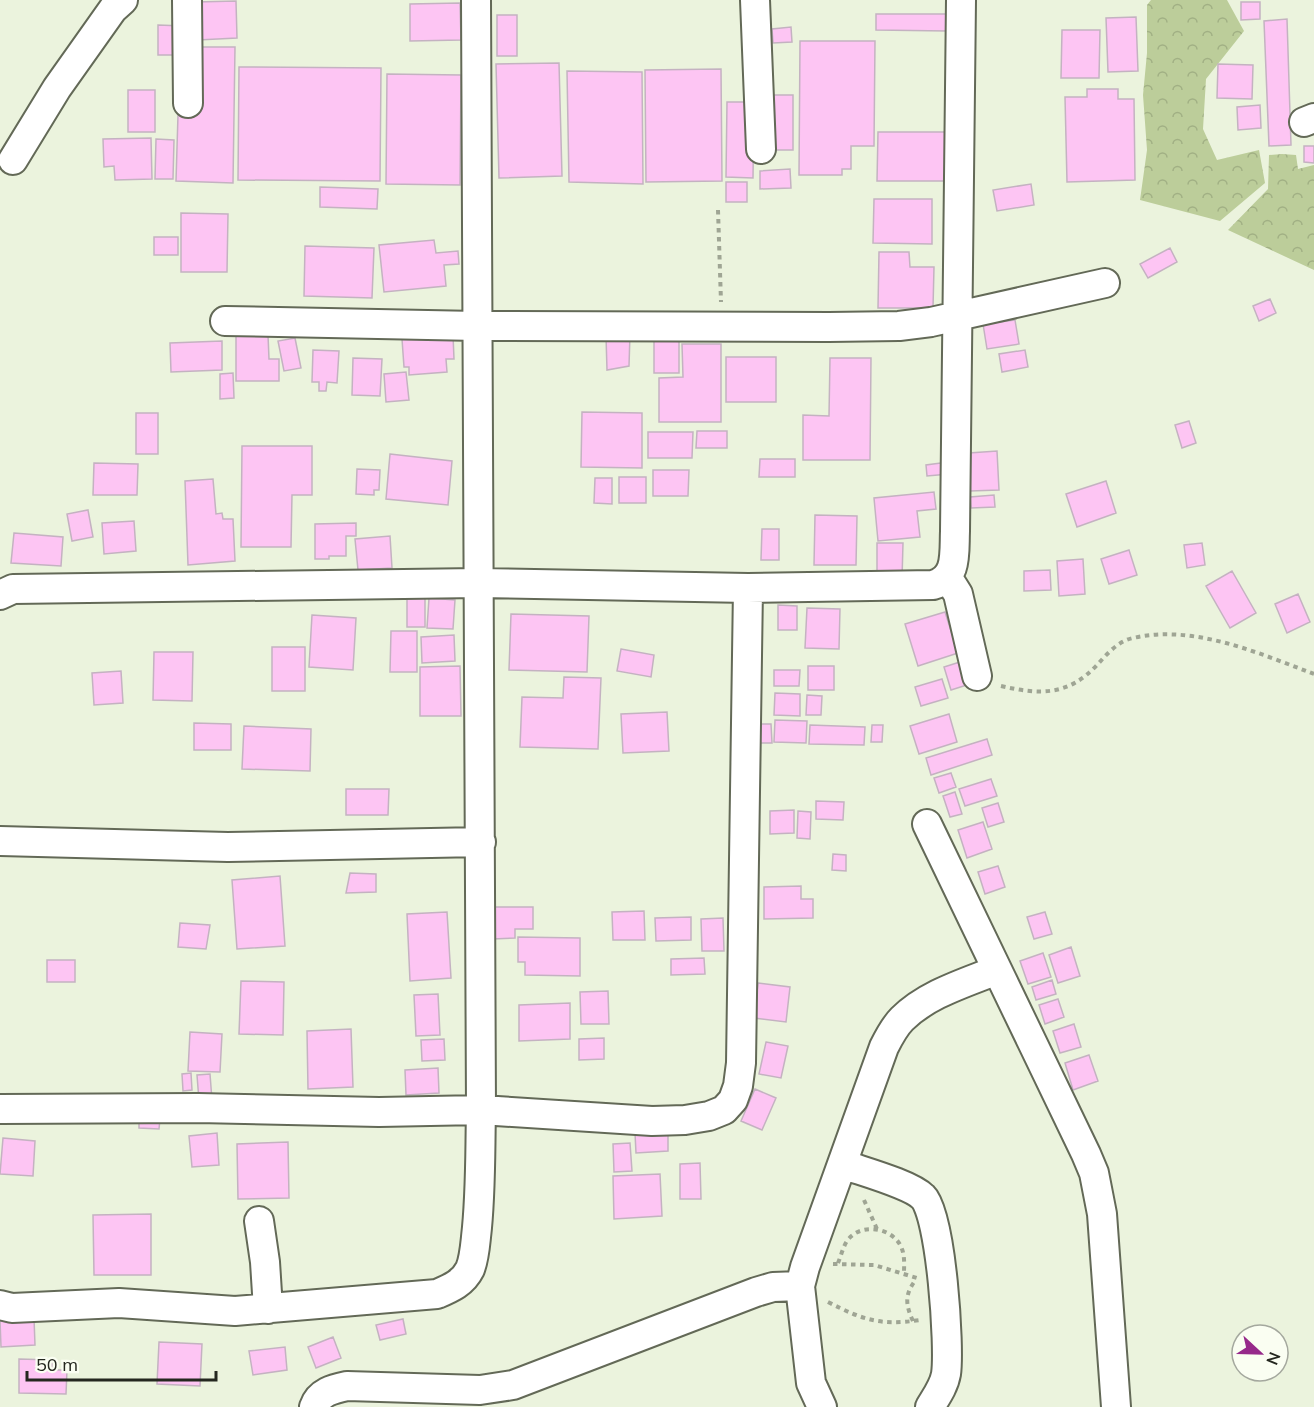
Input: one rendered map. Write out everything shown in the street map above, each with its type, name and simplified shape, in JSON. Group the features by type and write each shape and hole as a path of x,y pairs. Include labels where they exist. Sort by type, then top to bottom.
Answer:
{"street":[{"path":"13,160 57,88 113,9 123,0"},
{"path":"187,0 188,103"},
{"path":"1,1309 119,1303 235,1311 268,1309 437,1294 454,1287 470,1269 478,1219 481,1110 476,0"},
{"path":"755,0 761,149"},
{"path":"0,595 13,589 478,583 748,588 933,585 948,578 951,571 955,531 961,0"},
{"path":"225,321 477,326 899,326 931,322 1105,283"},
{"path":"948,578 958,594 977,676"},
{"path":"0,1109 198,1108 379,1112 481,1110 652,1121 685,1120 709,1116 724,1110 733,1100 738,1086 741,1063 748,588"},
{"path":"927,824 1094,1173 1102,1214 1116,1407"},
{"path":"0,841 228,847 481,842"},
{"path":"822,1407 811,1383 802,1277 884,1047 902,1019 932,998 997,970"},
{"path":"842,1164 913,1190 924,1197 932,1210 936,1231 930,1283 945,1317 948,1359 946,1377 930,1407"},
{"path":"259,1221 268,1309"},
{"path":"314,1407 321,1395 347,1386 480,1390 513,1385 756,1292 802,1277"}],"path":[{"path":"718,210 722,327"},
{"path":"977,676 995,685 1020,690 1054,692 1081,681 1106,655 1121,643 1132,638 1184,635 1222,641 1314,674"},
{"path":"838,1263 847,1241 853,1235 863,1230 878,1229 889,1233 898,1241 903,1251 904,1273"},
{"path":"802,1277 838,1263 874,1265 930,1283"},
{"path":"802,1277 850,1313 871,1321 895,1324 945,1317"},
{"path":"914,1322 906,1304 910,1288 930,1283"}],"green space":[{"path":"1151,0 1227,0 1244,31 1206,79 1203,129 1217,160 1259,150 1265,183 1220,221 1140,200 1147,150 1143,95 1147,53 1147,5"},
{"path":"1269,155 1296,155 1298,169 1314,165 1314,270 1228,230 1268,189"}],"building":[{"path":"236,1 237,38 198,40 196,2"},
{"path":"1241,2 1260,2 1260,19 1241,20"},
{"path":"460,3 461,40 410,41 410,4"},
{"path":"876,14 947,14 947,31 876,30"},
{"path":"497,15 517,15 517,56 497,56"},
{"path":"1136,17 1138,71 1108,72 1106,18"},
{"path":"1287,19 1291,145 1269,146 1264,21"},
{"path":"158,25 183,26 182,55 158,55"},
{"path":"791,27 792,42 773,43 772,29"},
{"path":"1062,30 1100,30 1099,78 1061,78"},
{"path":"800,41 875,41 874,146 851,146 851,169 842,169 842,175 799,175"},
{"path":"198,47 235,47 233,183 176,181 178,115 196,115"},
{"path":"559,63 562,176 499,178 496,64"},
{"path":"1218,64 1253,65 1252,99 1217,98"},
{"path":"239,67 381,68 380,181 238,180"},
{"path":"721,69 722,181 646,182 645,70"},
{"path":"567,71 642,72 643,184 569,182"},
{"path":"387,74 461,75 460,185 386,184"},
{"path":"1087,89 1118,89 1118,99 1134,99 1135,180 1067,182 1065,97 1087,97"},
{"path":"128,90 155,90 155,132 128,132"},
{"path":"771,95 793,95 793,150 770,150"},
{"path":"727,102 754,102 753,178 726,177"},
{"path":"1260,105 1261,128 1238,130 1237,107"},
{"path":"878,132 946,132 946,181 877,181"},
{"path":"151,138 152,179 115,180 114,166 104,167 103,139"},
{"path":"156,139 174,140 173,179 155,179"},
{"path":"1304,146 1314,146 1314,163 1304,162"},
{"path":"790,169 791,188 760,189 760,171"},
{"path":"726,182 747,182 747,202 726,202"},
{"path":"1031,184 1034,205 997,211 993,190"},
{"path":"320,187 378,189 377,209 320,207"},
{"path":"874,199 932,199 932,244 873,243"},
{"path":"181,213 228,214 227,272 181,272"},
{"path":"154,237 178,237 178,255 154,255"},
{"path":"434,240 436,253 458,251 459,264 444,265 446,286 384,292 379,245"},
{"path":"305,246 374,248 372,298 304,296"},
{"path":"1170,248 1177,262 1148,278 1140,264"},
{"path":"879,252 909,252 910,267 934,267 933,308 878,308"},
{"path":"1270,299 1276,313 1259,321 1253,306"},
{"path":"1015,320 1019,344 987,349 983,324"},
{"path":"630,334 629,366 607,370 606,336"},
{"path":"268,335 269,359 279,359 279,381 236,381 236,336"},
{"path":"453,335 454,359 446,359 447,372 409,375 409,367 404,367 402,339"},
{"path":"295,338 301,368 284,371 278,341"},
{"path":"222,341 222,370 171,372 170,343"},
{"path":"654,341 679,341 679,373 654,373"},
{"path":"682,344 721,344 721,422 659,422 659,378 683,377"},
{"path":"313,350 339,351 337,383 327,382 326,391 319,391 319,382 312,382"},
{"path":"1025,350 1028,367 1002,372 999,354"},
{"path":"726,357 776,357 776,402 726,402"},
{"path":"353,358 382,359 380,396 352,395"},
{"path":"830,358 871,358 870,460 803,460 803,415 829,416"},
{"path":"406,372 409,400 386,402 384,374"},
{"path":"233,373 234,398 220,399 220,374"},
{"path":"582,412 642,413 642,468 581,467"},
{"path":"136,413 158,413 158,454 136,454"},
{"path":"1189,421 1196,443 1182,448 1175,425"},
{"path":"697,431 727,431 727,448 696,448"},
{"path":"648,432 693,432 692,458 648,458"},
{"path":"242,446 312,446 312,495 292,495 291,547 241,547"},
{"path":"997,451 999,490 970,491 969,453"},
{"path":"390,454 452,461 448,505 386,499"},
{"path":"760,459 795,459 795,477 759,477"},
{"path":"948,462 949,474 927,476 926,465"},
{"path":"94,463 138,464 137,495 93,495"},
{"path":"357,469 380,470 379,490 374,490 374,495 356,494"},
{"path":"653,470 689,470 688,496 653,496"},
{"path":"619,477 646,477 646,503 619,503"},
{"path":"595,478 612,478 612,504 594,503"},
{"path":"213,479 216,514 222,513 223,519 233,519 235,561 188,565 185,481"},
{"path":"1106,481 1116,513 1077,527 1066,494"},
{"path":"934,492 936,509 917,511 920,537 878,541 874,498"},
{"path":"994,495 995,507 971,508 970,497"},
{"path":"88,510 93,537 72,541 67,514"},
{"path":"815,515 857,516 856,565 814,565"},
{"path":"134,521 136,551 104,554 102,523"},
{"path":"356,523 356,536 346,536 346,556 315,559 315,524"},
{"path":"762,529 779,529 779,560 761,560"},
{"path":"14,533 63,537 61,566 11,563"},
{"path":"390,536 392,568 358,570 355,539"},
{"path":"877,543 903,543 902,579 877,579"},
{"path":"1202,543 1205,565 1187,568 1184,545"},
{"path":"1129,550 1137,575 1109,584 1101,559"},
{"path":"1083,559 1085,594 1059,596 1057,561"},
{"path":"1050,570 1051,590 1024,591 1024,571"},
{"path":"1232,571 1256,613 1230,628 1206,586"},
{"path":"1298,594 1310,622 1287,633 1275,604"},
{"path":"407,598 425,598 425,627 407,627"},
{"path":"429,598 455,600 453,629 427,628"},
{"path":"778,605 797,606 797,630 778,630"},
{"path":"807,608 840,609 839,649 805,648"},
{"path":"945,612 958,653 918,666 905,624"},
{"path":"511,614 589,616 587,672 509,670"},
{"path":"312,615 356,618 353,670 309,667"},
{"path":"391,631 417,631 417,672 390,672"},
{"path":"454,635 455,661 422,663 421,637"},
{"path":"272,647 305,647 305,691 272,691"},
{"path":"621,649 654,655 651,677 617,671"},
{"path":"154,652 193,652 192,701 153,700"},
{"path":"963,661 970,684 951,690 944,667"},
{"path":"460,666 461,716 420,716 420,667"},
{"path":"808,666 834,666 834,690 808,690"},
{"path":"774,670 800,670 799,686 774,686"},
{"path":"121,671 123,703 94,705 92,673"},
{"path":"564,677 601,678 598,749 520,747 522,697 563,698"},
{"path":"942,679 948,698 921,706 915,687"},
{"path":"775,693 800,694 800,716 774,715"},
{"path":"807,695 822,696 821,715 806,715"},
{"path":"667,712 669,751 623,753 621,714"},
{"path":"949,714 957,742 919,754 910,726"},
{"path":"775,720 807,721 806,743 774,742"},
{"path":"194,723 231,724 231,750 194,750"},
{"path":"756,724 771,724 772,743 756,743"},
{"path":"810,725 865,727 864,745 809,744"},
{"path":"872,725 883,725 882,742 871,742"},
{"path":"244,726 311,729 310,771 242,769"},
{"path":"987,739 992,755 931,775 926,758"},
{"path":"951,773 956,787 939,793 934,778"},
{"path":"991,779 997,796 965,806 959,789"},
{"path":"346,789 389,789 388,815 346,815"},
{"path":"955,792 962,814 950,817 943,796"},
{"path":"816,801 844,802 843,820 816,819"},
{"path":"998,803 1004,822 988,827 982,808"},
{"path":"794,810 794,833 770,834 770,811"},
{"path":"798,811 811,812 810,839 797,838"},
{"path":"983,822 992,849 967,858 958,830"},
{"path":"833,854 846,855 846,871 832,870"},
{"path":"998,866 1005,887 985,894 978,872"},
{"path":"350,873 376,874 376,892 346,893"},
{"path":"280,876 285,946 237,949 232,880"},
{"path":"801,886 801,899 813,899 813,918 764,919 764,887"},
{"path":"493,907 533,907 533,929 515,929 515,938 493,939"},
{"path":"644,911 645,940 613,940 612,912"},
{"path":"447,912 451,978 410,981 407,914"},
{"path":"1045,912 1052,934 1034,939 1027,917"},
{"path":"691,917 691,940 656,941 655,918"},
{"path":"723,918 724,951 702,951 701,919"},
{"path":"180,923 210,925 206,949 178,947"},
{"path":"518,937 580,938 580,976 525,975 525,962 518,962"},
{"path":"1071,947 1080,976 1058,983 1049,955"},
{"path":"1043,953 1051,977 1028,984 1020,961"},
{"path":"704,958 705,974 671,975 671,959"},
{"path":"47,960 75,960 75,982 47,982"},
{"path":"1052,980 1056,994 1036,1000 1032,987"},
{"path":"241,981 284,982 283,1035 239,1034"},
{"path":"758,983 790,987 786,1022 754,1018"},
{"path":"608,991 609,1024 581,1024 580,992"},
{"path":"438,994 440,1035 416,1036 414,995"},
{"path":"1058,999 1064,1017 1045,1024 1039,1005"},
{"path":"570,1003 570,1039 519,1041 519,1005"},
{"path":"1074,1024 1081,1047 1060,1053 1053,1031"},
{"path":"351,1029 353,1087 308,1089 307,1031"},
{"path":"190,1032 222,1034 220,1072 188,1071"},
{"path":"604,1038 604,1059 579,1060 579,1039"},
{"path":"444,1039 445,1060 422,1061 421,1040"},
{"path":"766,1042 788,1046 781,1078 759,1074"},
{"path":"1089,1055 1098,1081 1073,1090 1065,1063"},
{"path":"438,1068 439,1093 406,1095 405,1070"},
{"path":"191,1073 192,1090 183,1091 182,1074"},
{"path":"210,1074 212,1100 199,1101 197,1075"},
{"path":"755,1089 776,1098 762,1130 741,1121"},
{"path":"139,1118 160,1119 159,1129 139,1128"},
{"path":"668,1132 668,1151 636,1153 635,1133"},
{"path":"217,1133 219,1165 192,1167 189,1136"},
{"path":"3,1138 35,1141 33,1176 0,1174"},
{"path":"288,1142 289,1198 238,1199 237,1144"},
{"path":"630,1143 632,1171 614,1172 613,1144"},
{"path":"700,1163 701,1199 680,1199 680,1164"},
{"path":"660,1174 662,1216 614,1219 613,1176"},
{"path":"151,1214 151,1275 94,1275 93,1215"},
{"path":"34,1318 35,1345 1,1347 0,1320"},
{"path":"403,1319 406,1334 380,1340 376,1325"},
{"path":"333,1337 341,1358 316,1368 308,1347"},
{"path":"159,1342 202,1344 200,1386 157,1384"},
{"path":"285,1347 287,1370 253,1375 249,1351"},
{"path":"19,1359 52,1360 52,1370 67,1370 66,1394 19,1393"}]}
